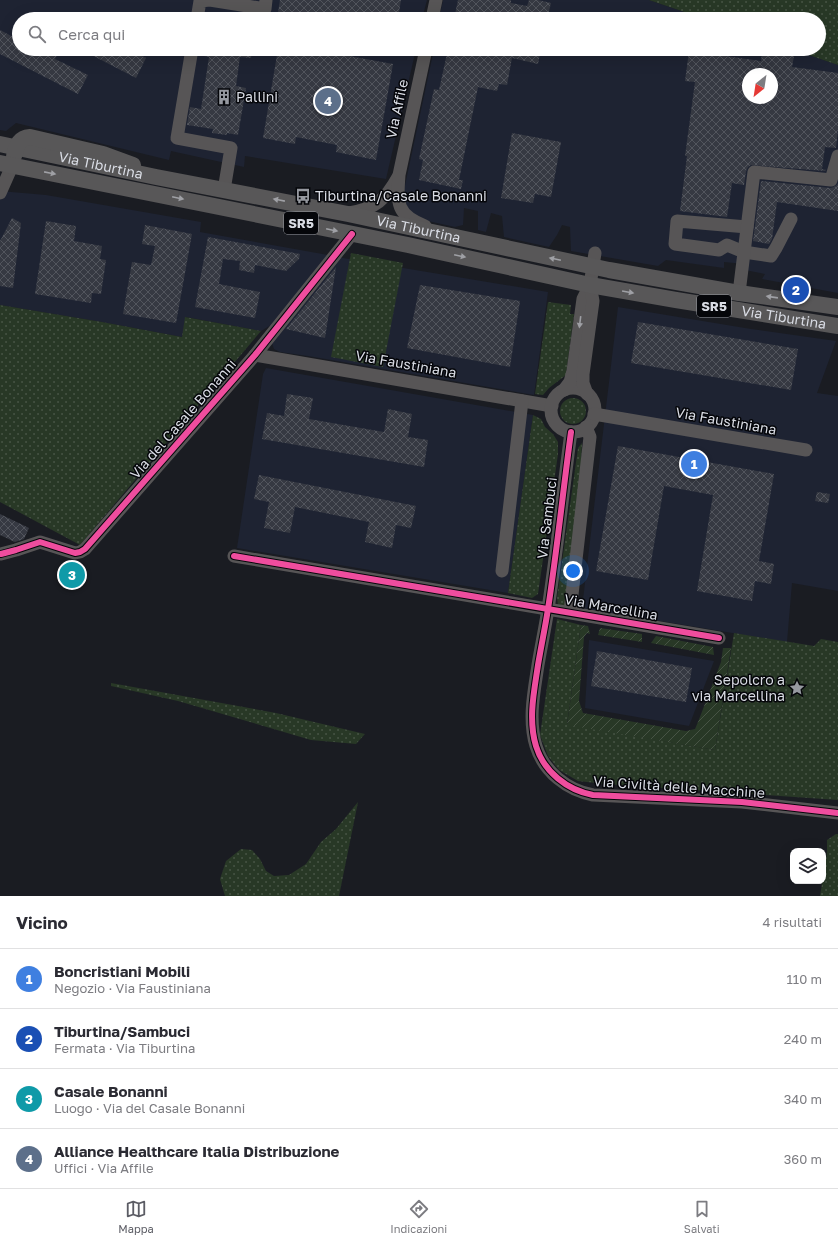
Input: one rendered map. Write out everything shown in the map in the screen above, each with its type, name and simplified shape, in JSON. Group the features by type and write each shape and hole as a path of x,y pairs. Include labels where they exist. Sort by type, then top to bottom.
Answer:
{"main road":[{"name":"Via Tiburtina","path":"17,148 22,138 33,138 109,155 128,162 156,177 348,214 454,237 594,260 739,293 838,307"},
{"path":"0,144 17,148 6,164"},
{"name":"Via Tiburtina","path":"6,164 352,234 590,285 838,326"}],"street":[{"path":"198,12 200,1 210,0 265,9 266,0"},
{"path":"433,12 436,0"},
{"path":"191,56 177,138 231,148 224,190"},
{"name":"Via Affile","path":"424,56 399,175 398,200 400,208 406,216 414,222 454,237"},
{"path":"739,293 754,172 830,180 838,156"},
{"path":"0,192 6,164"},
{"name":"Via Affile","path":"348,214 367,209 378,203 389,192 399,175"},
{"path":"747,227 676,221 675,244 719,250 727,245 744,252 771,256 791,219"},
{"name":"Via del Casale Bonanni","path":"1,554 40,542 75,553 82,551 255,355 352,234"},
{"path":"590,285 593,301 583,383 587,394 593,403 594,414 592,420 586,427 577,432 571,432 559,427 555,422 551,411 554,398 568,385 573,370 583,299 590,285 594,260"},
{"name":"Via Faustiniana","path":"255,355 552,406"},
{"path":"564,390 576,389 587,394"},
{"path":"502,571 522,401"},
{"name":"Via Faustiniana","path":"594,414 806,450"},
{"path":"570,612 590,437 586,427"},
{"name":"Via Sambuci","path":"548,608 571,432"},
{"name":"Via Marcellina","path":"234,556 719,638"},
{"name":"Via Civiltà delle Macchine","path":"548,608 532,702 532,723 535,742 541,757 551,772 561,782 579,791 599,796 731,801 838,814"}],"shaded area":[{"path":"0,0 427,0 424,12 12,12 12,56 414,56 386,179 245,156 244,167 171,151 169,160 16,123 6,131 0,130"},
{"path":"443,0 649,0 684,12 440,12"},
{"path":"433,56 812,56 838,65 838,293 762,279 765,274 745,270 745,264 724,262 724,268 666,260 658,266 571,251 570,227 562,225 549,247 504,237 502,216 491,213 486,232 478,230 478,211 464,208 463,225 455,227 419,219 403,203 404,190"},
{"path":"0,191 46,195 201,222 200,232 328,255 271,325 261,331 186,317 182,337 0,305"},
{"path":"337,257 548,292 534,395 280,352 274,349 272,343"},
{"path":"618,307 751,329 836,341 817,393 838,396 838,591 792,583 787,642 582,608"},
{"path":"266,368 533,415 508,593 237,548 263,374"},
{"path":"589,640 714,661 689,726 585,708"}],"green space":[{"path":"649,0 838,0 838,65 812,56 826,56 826,12 684,12"},
{"path":"351,253 403,263 383,367 331,357"},
{"path":"548,302 571,305 570,314 574,314 566,375 549,388 543,395 535,394"},
{"path":"0,305 182,337 185,317 261,331 80,545 0,502"},
{"path":"573,398 582,402 586,411 582,420 573,424 564,420 560,411 564,402"},
{"path":"533,415 541,419 545,427 553,434 558,442 558,454 538,594 532,598 508,593"},
{"path":"582,443 580,483 565,607 558,605 557,598 578,448"},
{"path":"557,619 581,625 567,724 715,750 734,633 814,646 821,639 838,642 838,800 605,784 578,781 559,770 548,756 540,735"},
{"path":"581,625 588,626 590,634 587,633 584,637 579,701 583,713 686,731 695,729 721,662 723,648 731,648 715,750 567,725"},
{"path":"600,628 642,634 642,642 598,635"},
{"path":"656,636 713,647 714,655 651,643"},
{"path":"111,683 276,713 365,734 356,744 311,740 178,701 111,686"},
{"path":"358,802 339,896 225,896 220,879 226,861 241,849 252,850 260,859 266,871 274,876 289,875 306,864 321,842 336,829"},
{"path":"838,834 838,896 820,896 822,884 826,884 827,840"}],"building":[{"path":"280,0 401,0 399,12 278,12"},
{"path":"458,0 511,0 511,3 527,6 529,0 538,0 551,3 549,12 455,12"},
{"path":"0,30 12,36 12,56 56,56 55,59 88,75 78,94 0,54"},
{"path":"94,56 142,56 146,58 136,78"},
{"name":"Pallini","path":"204,56 251,56 251,58 240,57 236,86 246,88 238,135 212,133 213,129 187,125 190,107 201,109 209,57"},
{"path":"277,56 349,56 393,64 376,160 336,152 337,145 296,137 295,144 263,138"},
{"path":"446,56 540,56 538,64 512,58 507,85 499,84 497,91 478,87 459,180 463,180 461,189 419,180 423,160 419,159 434,89 439,90"},
{"path":"688,56 725,56 761,61 762,56 794,56 792,67 838,73 838,129 836,148 825,147 822,169 826,170 825,171 751,165 746,171 744,185 732,183 727,217 680,211 687,156 685,156 695,82 685,81"},
{"path":"512,133 561,142 551,197 535,194 533,203 501,198"},
{"path":"761,181 830,188 838,184 838,211 777,202 772,239 769,244 753,241"},
{"path":"12,218 21,223 13,288 0,286 0,241"},
{"path":"46,221 76,226 74,241 102,246 100,259 106,260 101,294 92,293 91,303 35,294"},
{"path":"145,225 192,234 176,323 123,314 132,262 151,265 155,246 142,244"},
{"path":"208,237 300,254 299,259 286,271 255,265 254,273 239,270 240,261 223,259 219,284 260,292 255,318 195,307"},
{"path":"336,267 325,338 286,329"},
{"path":"420,285 520,301 510,367 407,348"},
{"path":"638,322 798,349 791,390 631,363"},
{"path":"287,394 313,398 309,419 384,432 388,409 412,414 408,437 428,440 424,467 262,439 267,413 284,416"},
{"path":"618,446 774,474 759,561 774,564 771,584 755,581 752,601 697,591 713,495 664,486 648,580 596,571"},
{"path":"259,475 416,506 411,528 396,525 392,548 365,542 369,522 295,507 290,533 264,528 269,502 254,499"},
{"path":"817,492 830,494 828,503 815,501"},
{"path":"0,514 29,528 24,539 15,542 0,535"},
{"path":"64,564 85,570 80,587 59,580"},
{"path":"597,651 692,668 686,702 591,686"}],"cycle path":[{"path":"1,554 40,542 75,553 85,549 255,355 352,234"},
{"path":"571,432 547,616 532,706 532,726 536,746 545,764 551,772 566,784 583,793 593,795 742,802 838,813"},
{"path":"234,556 719,638"}],"place":[{"name":"Pallini","path":"224,97"},
{"name":"Alliance Healthcare Italia Distribuzione","path":"328,101"},
{"name":"Tiburtina/Casale Bonanni","path":"303,196"},
{"name":"Tiburtina/Sambuci","path":"796,290"},
{"name":"Boncristiani Mobili","path":"694,464"},
{"name":"Casale Bonanni","path":"72,575"},
{"name":"Sepolcro a via Marcellina","path":"797,688"}]}
